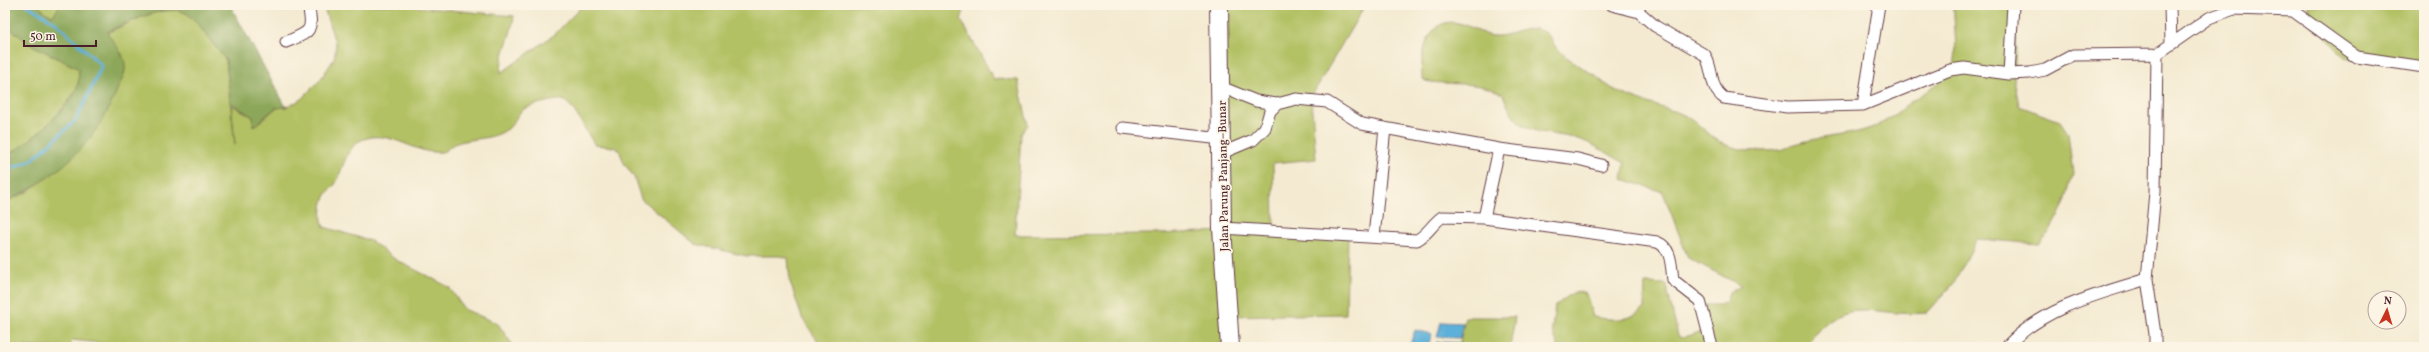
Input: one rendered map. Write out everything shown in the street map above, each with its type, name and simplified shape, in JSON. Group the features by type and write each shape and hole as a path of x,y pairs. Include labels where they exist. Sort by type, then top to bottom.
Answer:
{"main road":[{"name":"Jalan Parung Panjang–Bunar","path":"1219,5 1222,228 1230,347"}],"street":[{"path":"286,42 308,33 311,26 308,5"},
{"path":"1612,5 1642,8 1655,26 1705,55 1713,86 1717,94 1724,98 1787,107 1863,105 1950,70 1964,68 2009,74 2045,70 2073,56 2157,54 2209,18 2234,8 2284,9 2301,14 2331,39 2358,57 2424,67"},
{"path":"1863,105 1879,5"},
{"path":"2009,74 2013,5"},
{"path":"2170,5 2171,44"},
{"path":"2155,347 2155,334 2147,279 2155,192 2157,54"},
{"path":"1221,88 1256,101 1277,104 1296,99 1327,102 1362,124 1499,149 1578,159 1601,166"},
{"path":"1123,128 1222,146 1253,140 1265,128 1270,111 1277,104"},
{"path":"1374,237 1385,128"},
{"path":"1484,218 1499,149"},
{"path":"1222,228 1417,240 1426,235 1435,222 1442,217 1484,218 1650,241 1665,245 1668,250 1673,280 1700,301 1703,307 1712,347"},
{"path":"2006,347 2018,335 2049,313 2078,300 2147,279"}],"green space":[{"path":"5,5 38,5 46,13 53,16 60,5 230,5 286,107 275,108 254,126 253,117 231,103 235,145 226,60 196,22 186,13 177,10 161,11 141,17 107,32 122,55 125,70 107,112 97,129 85,144 57,171 24,193 5,202 5,155 14,151 35,135 67,104 78,85 79,69 32,45 5,25"},
{"path":"38,5 60,5 53,16 46,13"},
{"path":"323,5 416,5 418,7 514,16 511,31 502,58 501,73 555,34 583,5 973,5 964,10 961,20 994,79 1018,80 1028,125 1021,134 1015,235 1159,234 1223,231 1221,5 1365,5 1311,97 1316,159 1273,163 1274,234 1348,237 1346,314 1223,316 1223,343 1186,347 822,347 802,318 790,282 788,258 780,256 746,256 695,244 641,199 634,177 624,163 619,150 614,147 595,145 570,106 562,100 558,100 541,103 524,109 519,113 511,126 503,132 489,137 454,144 443,152 422,150 384,137 364,139 358,142 350,151 335,185 324,198 322,206 322,220 324,227 371,241 396,260 449,287 464,309 498,324 514,347 117,347 107,344 72,340 70,347 5,347 5,202 29,191 123,56 107,33 141,17 161,11 177,10 186,13 196,22 226,60 230,104 253,117 255,126 276,108 286,107 300,100 320,80 334,59 336,45"},
{"path":"1954,5 2020,5 2014,48 2016,47 2014,78 2019,106 2060,121 2068,133 2073,174 2064,205 2048,234 2039,244 1977,239 1954,283 1927,313 1908,314 1860,310 1846,312 1833,318 1820,329 1806,347 1558,347 1552,328 1555,306 1574,293 1578,292 1586,294 1593,317 1620,319 1633,316 1644,308 1645,283 1666,284 1678,336 1682,338 1706,330 1701,305 1720,305 1726,302 1729,292 1742,286 1688,258 1663,192 1622,179 1625,163 1587,142 1544,133 1525,126 1516,119 1509,109 1503,94 1474,85 1425,81 1422,77 1425,48 1428,39 1439,25 1448,22 1458,23 1494,36 1536,29 1547,34 1555,46 1565,56 1611,88 1631,97 1690,118 1719,142 1737,148 1751,150 1781,150 1806,141 1852,133 1874,127 1884,122 1942,80 1953,68 1955,62 1956,47"},
{"path":"2308,5 2424,5 2424,66 2348,59 2307,21"},
{"path":"5,25 32,45 79,69 78,85 67,104 35,135 14,151 5,155"},
{"path":"1465,317 1515,317 1510,347 1459,347"}],"water":[{"path":"1441,322 1463,323 1460,338 1437,337"},
{"path":"1415,330 1432,334 1428,347 1409,347"},
{"path":"1437,342 1460,343 1459,347 1434,347"}],"waterway":[{"path":"5,171 32,160 76,120 102,66 56,23 27,5"}]}
